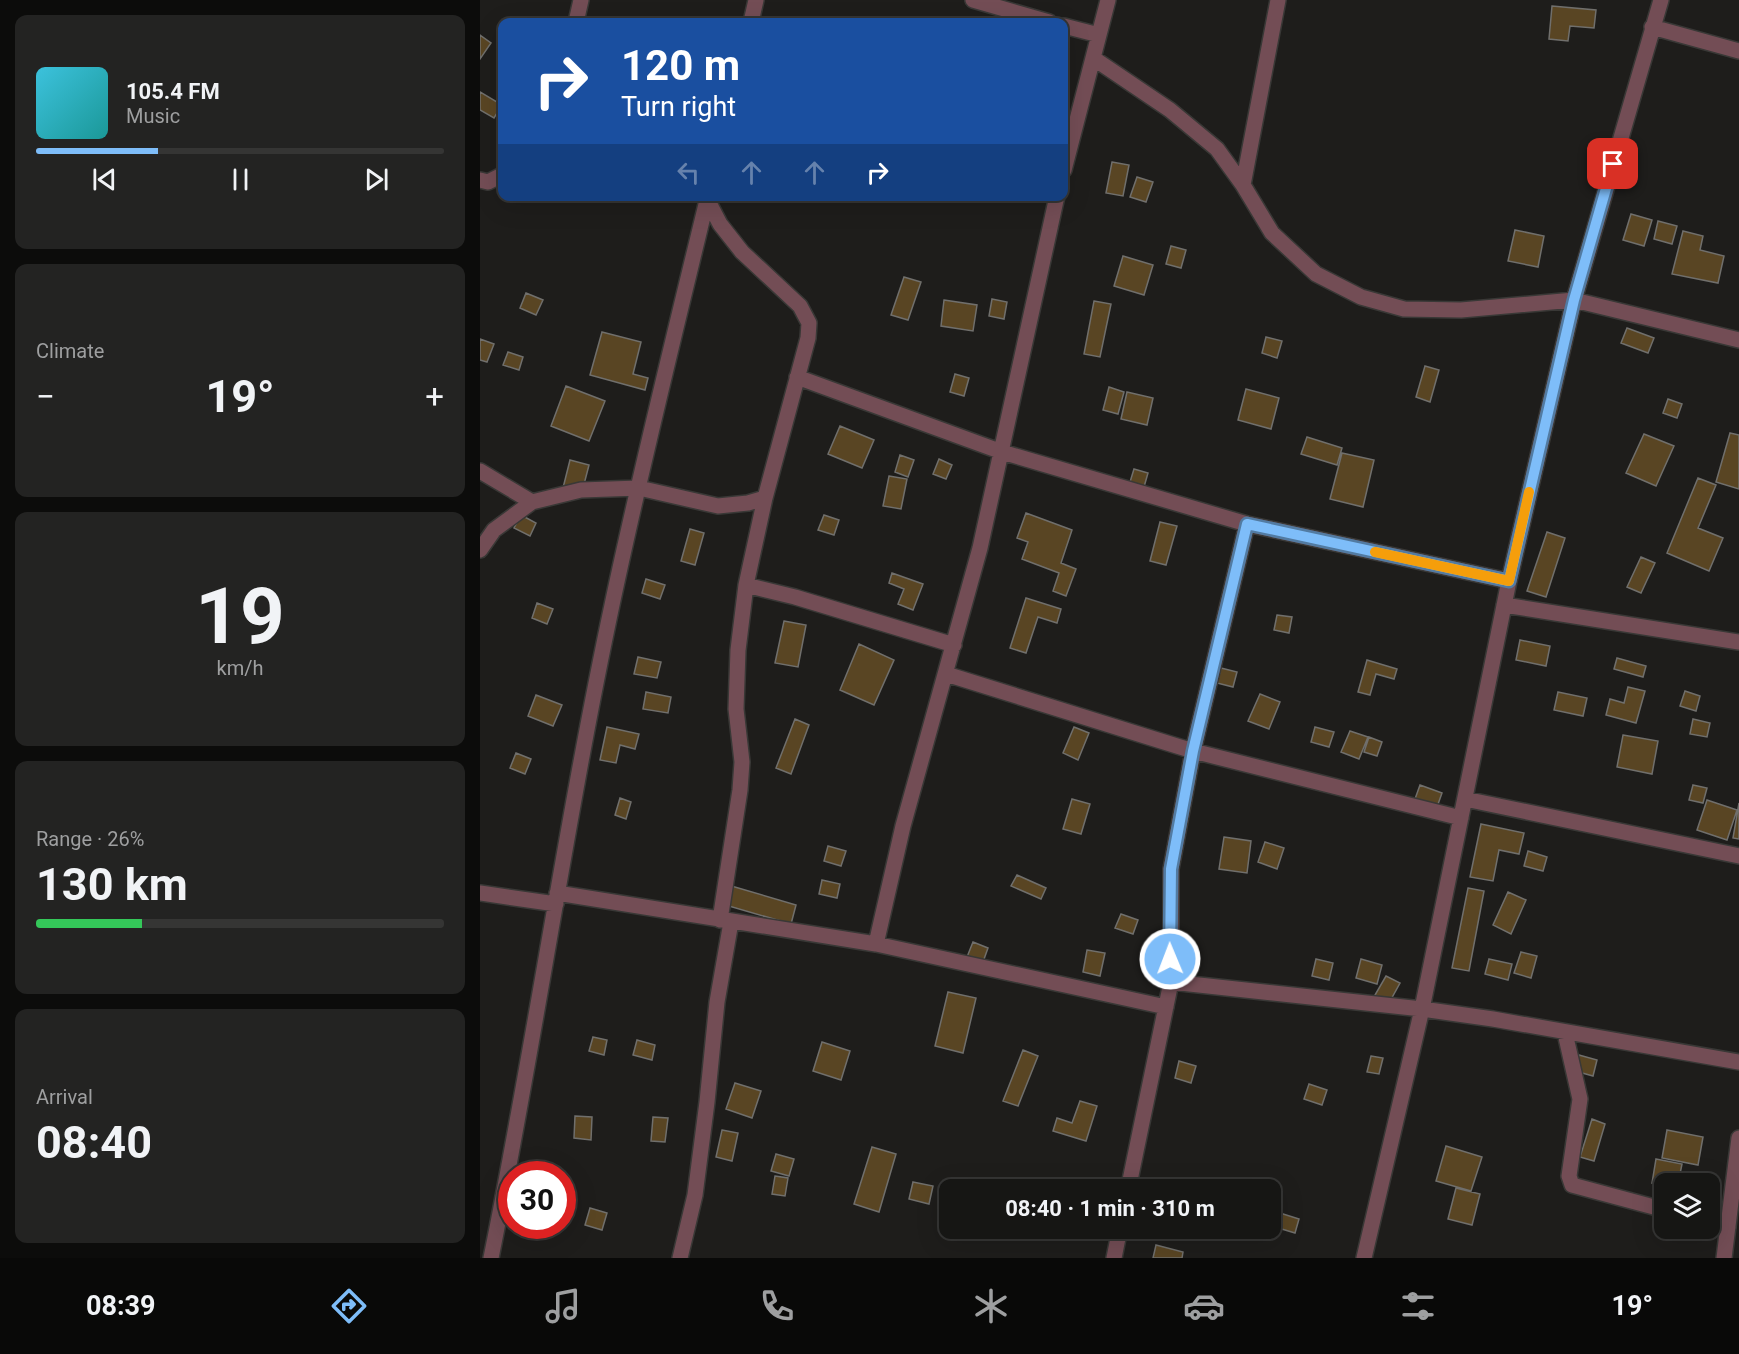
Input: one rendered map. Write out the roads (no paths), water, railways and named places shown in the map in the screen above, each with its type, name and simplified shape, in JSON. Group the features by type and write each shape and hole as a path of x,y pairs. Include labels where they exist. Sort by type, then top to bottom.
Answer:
{"street":[{"path":"577,18 581,0"},
{"path":"752,18 756,0"},
{"path":"973,0 1035,18"},
{"path":"1068,155 1108,0"},
{"path":"1244,185 1257,102 1278,0"},
{"path":"1364,1258 1422,1009 1509,581 1574,300 1661,0"},
{"path":"1068,27 1100,35"},
{"path":"1652,27 1739,51"},
{"path":"1093,58 1170,110 1216,149 1244,185 1272,233 1316,274 1361,297 1404,309 1461,310 1574,300 1739,340"},
{"path":"480,180 488,182 498,177"},
{"path":"491,1258 612,606 707,201"},
{"path":"680,1258 694,1195 707,1102 740,790 742,762 736,709 746,585 765,498 808,338 809,323 800,306 742,252 720,224 709,201"},
{"path":"876,944 903,826 980,548 1056,201"},
{"path":"798,377 1002,452 1247,524 1509,581"},
{"path":"480,471 532,502"},
{"path":"480,550 494,530 532,502 581,490 639,488 718,506 748,503 765,498"},
{"path":"1130,1179 1171,982 1171,869 1193,751 1247,524"},
{"path":"746,585 795,597 954,645"},
{"path":"1504,605 1739,642"},
{"path":"946,674 1193,751 1461,818"},
{"path":"1465,799 1739,856"},
{"path":"480,893 556,899 876,944 1166,1008"},
{"path":"1171,982 1422,1009 1493,1019 1739,1062"},
{"path":"1565,1033 1580,1099 1569,1176 1572,1185 1654,1207"},
{"path":"1724,1258 1739,1138"},
{"path":"1720,1225 1728,1227"},
{"path":"1114,1258 1118,1239"}]}
